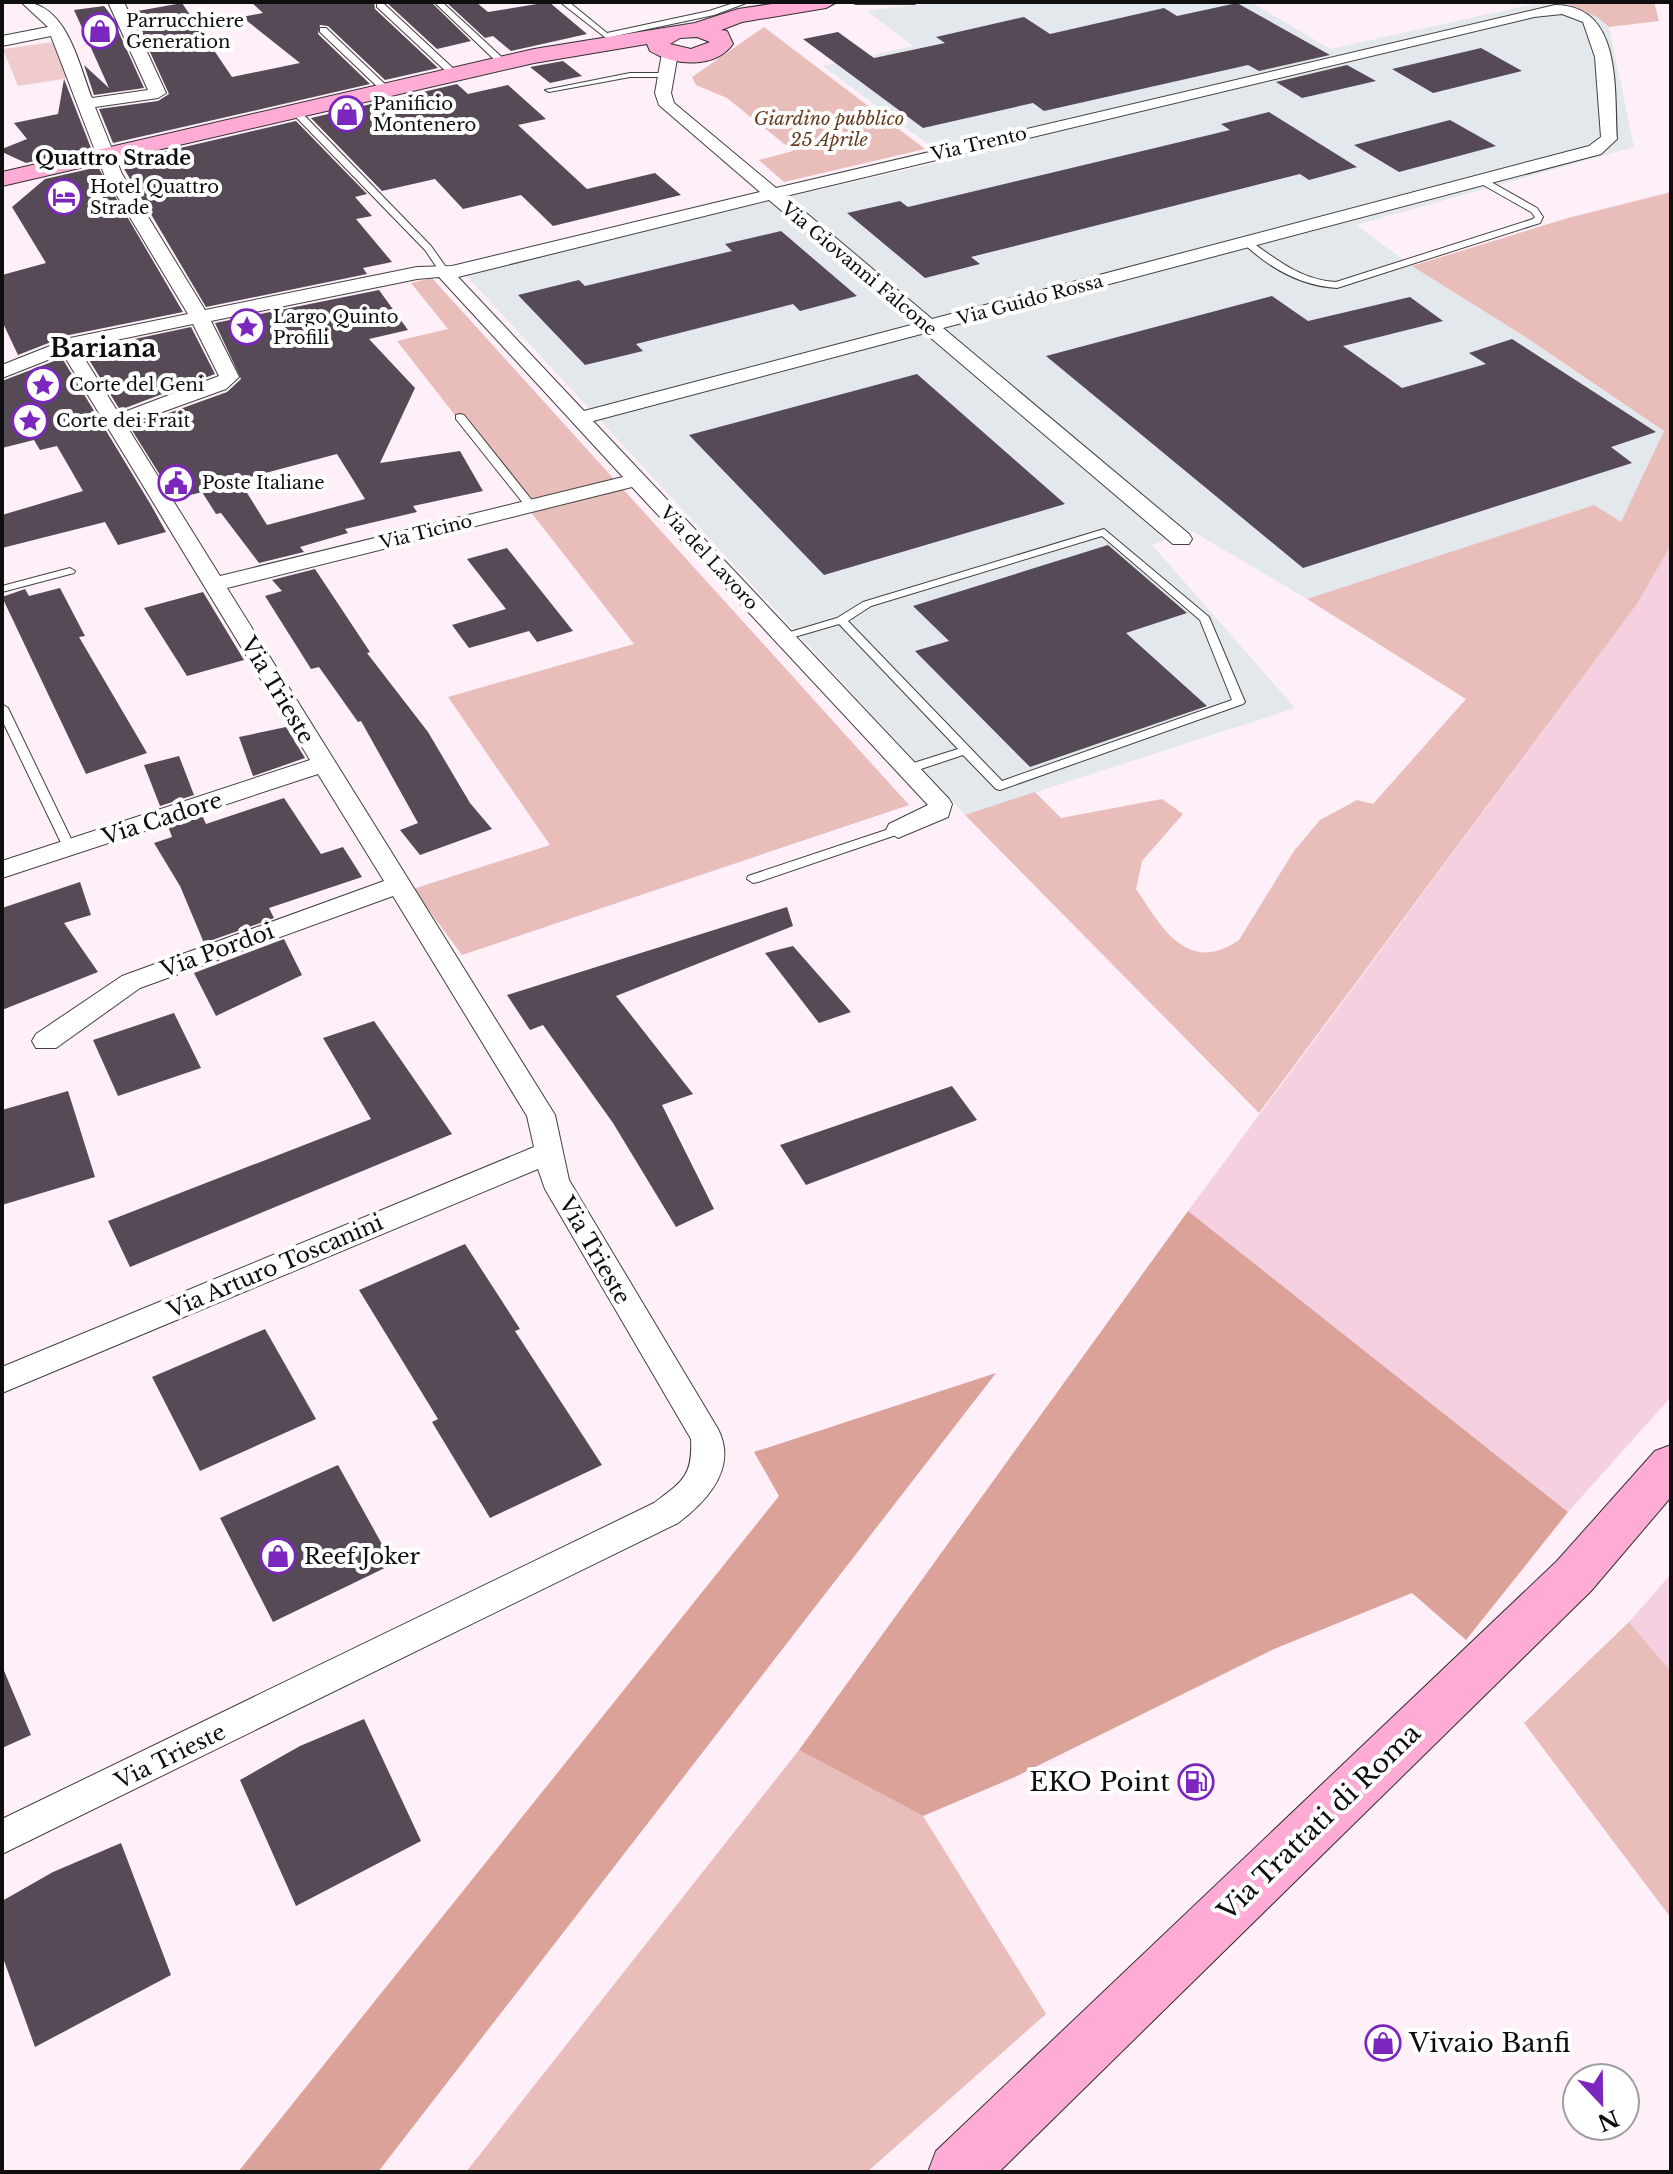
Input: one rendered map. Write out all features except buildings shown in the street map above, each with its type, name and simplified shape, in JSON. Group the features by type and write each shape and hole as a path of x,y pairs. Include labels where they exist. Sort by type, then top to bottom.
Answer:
{"street":[{"path":"29,2 48,16 57,30 107,157 132,207 198,314 197,318 228,373 227,380 146,414 115,421"},
{"path":"86,104 158,93 116,2"},
{"path":"677,43 738,16 826,2"},
{"path":"2,179 454,74 582,48 677,43 714,46 739,25 779,10"},
{"name":"Via Trento","path":"2,372 68,347 197,318 447,270 1534,12 1567,10 1589,20 1599,37 1609,139 1595,150 1481,180"},
{"path":"2,41 57,30"},
{"path":"677,43 714,33 714,46"},
{"name":"Via Giovanni Falcone","path":"677,43 663,93 667,105 768,194 1181,539"},
{"name":"Via Guido Rossa","path":"578,419 1481,180"},
{"name":"Via del Lavoro","path":"447,270 448,278 578,419 940,804 939,812 898,830"},
{"name":"Via Trieste","path":"2,1837 666,1513 694,1491 710,1464 707,1438 555,1181 541,1115 68,347"},
{"name":"Via Ticino","path":"216,584 637,480"},
{"name":"Via Cadore","path":"2,870 323,764"},
{"name":"Via Pordoi","path":"46,1041 131,982 401,884"},
{"name":"Via Arturo Toscanini","path":"2,1380 548,1153"},
{"name":"Via Trattati di Roma","path":"957,2172 1574,1576 1671,1464"}],"lane":[{"path":"438,2 503,63"},
{"path":"564,2 606,36 677,43"},
{"path":"677,43 696,2"},
{"path":"549,90 630,75 745,2"},
{"path":"856,2 914,2"},
{"path":"380,5 454,74"},
{"path":"323,30 386,90"},
{"path":"295,111 447,270"},
{"path":"1246,242 1297,278 1315,286 1337,285 1537,221 1539,217 1534,210 1481,180"},
{"path":"460,417 531,506"},
{"path":"784,637 841,620 867,604 1104,532 1205,619 1239,702 1000,786 841,620"},
{"path":"2,589 70,571"},
{"path":"2,708 70,849"},
{"path":"908,769 966,750"},
{"path":"753,879 898,830"}],"shaded area":[{"path":"937,2 1251,2 1330,49 1543,2 1563,2 1597,17 1609,27 1634,147 1356,225 1412,266 1527,338 1664,431 1621,523 1594,505 1307,599 1192,531 1152,545 1295,708 965,815 463,272 949,160 823,66 913,46 867,11"},
{"path":"53,42 70,78 18,86 3,49"},
{"path":"1671,545 1671,1397 1568,1512 1188,1211 1637,604"},
{"path":"1188,1211 1568,1512 1466,1640 1412,1593 1274,1649 1015,1777 923,1816 799,1750"},
{"path":"996,1373 378,2172 238,2172 779,1496 754,1452"},
{"path":"1671,1574 1671,1672 1629,1622"}],"green space":[{"path":"1563,2 1654,2 1659,21 1609,27 1597,17"},
{"name":"Giardino pubblico 25 Aprile","path":"764,27 925,149 784,182 759,160 793,151 727,98 696,85 692,77"},
{"path":"1671,192 1671,545 1637,604 1259,1113 965,815 1035,792 1061,818 1162,799 1183,814 1142,861 1136,889 1166,931 1190,949 1204,952 1221,950 1239,940 1294,851 1320,820 1357,800 1373,804 1466,699 1307,599 1594,505 1621,522 1664,431 1527,338 1412,266 1568,218"},
{"path":"432,278 909,805 462,955 413,889 550,845 448,697 634,644 397,341 448,329 411,283"},
{"path":"1629,1622 1671,1672 1671,1918 1524,1723"},
{"path":"799,1750 923,1816 1046,2014 867,2172 466,2172"}],"place":[{"name":"Parrucchiere Generation","path":"100,31"},
{"name":"Panificio Montenero","path":"347,114"},
{"name":"Hotel Quattro Strade","path":"64,197"},
{"name":"Largo Quinto Profili","path":"247,327"},
{"name":"Corte del Geni","path":"43,385"},
{"name":"Corte dei Frait","path":"30,421"},
{"name":"Poste Italiane","path":"176,483"},
{"name":"Reef Joker","path":"278,1556"},
{"name":"EKO Point","path":"1196,1782"},
{"name":"Vivaio Banfi","path":"1383,2043"}],"district":[{"name":"Quattro Strade","path":"113,158"},
{"name":"Bariana","path":"103,348"}]}
